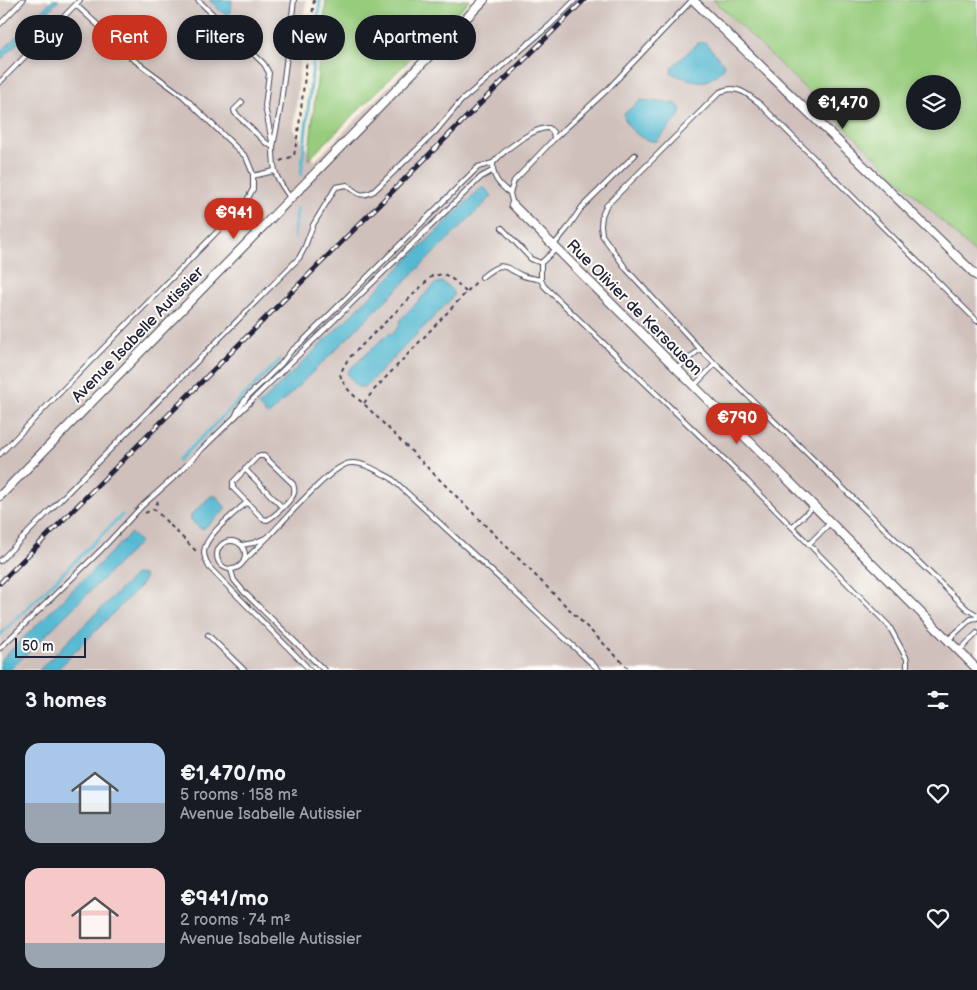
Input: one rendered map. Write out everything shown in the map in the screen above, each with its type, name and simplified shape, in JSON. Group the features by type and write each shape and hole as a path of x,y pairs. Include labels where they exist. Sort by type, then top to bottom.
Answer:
{"street":[{"name":"Avenue Isabelle Autissier","path":"0,496 484,0"},
{"path":"692,0 977,276"},
{"name":"Rue Olivier de Kersauson","path":"513,206 977,669"}],"lane":[{"path":"0,24 23,0"},
{"path":"0,82 80,0"},
{"path":"198,0 264,64 269,73 266,106 273,146 274,171 290,199"},
{"path":"273,146 280,110 294,0"},
{"path":"0,561 299,258 313,225 336,187 347,185 361,195 367,195 374,191 436,131 461,101 550,25 575,0"},
{"path":"554,139 553,132 549,128 537,130 499,156 493,163 492,171 502,187 510,193 514,181 554,139 608,89 692,0"},
{"path":"0,454 246,202 252,189 252,176 246,157 190,103 130,57 76,5"},
{"path":"948,640 977,617 715,364 626,270 602,235 600,225 602,216 606,206 720,92 732,88 739,90 760,104 977,322"},
{"path":"242,102 234,110 235,114 265,142 273,146"},
{"path":"635,155 582,207 555,248 541,263 541,280 544,286 747,481 889,626 907,659 907,670"},
{"path":"233,420 248,396 281,364 291,350 303,341 478,167 493,163"},
{"path":"252,176 274,171"},
{"path":"0,648 102,549 155,494 178,474 481,177 492,171"},
{"name":"Rue Olivier de Kersauson","path":"510,193 513,206"},
{"path":"502,228 531,258 541,263"},
{"path":"482,277 494,268 507,266 523,276 541,280"},
{"path":"676,369 700,349"},
{"path":"694,386 715,364"},
{"path":"258,456 264,456 293,484 294,495 273,517 267,520 264,519 233,488 233,482 245,469 258,456"},
{"path":"268,536 254,543 242,545 235,541 226,542 220,546 216,554 218,562 224,568 232,570 239,567 323,480 342,465 352,462 371,468 390,478 599,670"},
{"path":"245,469 282,507"},
{"path":"247,502 206,542 204,552 206,561 209,567 310,670"},
{"path":"792,527 814,506"},
{"path":"809,544 830,523"},
{"path":"242,545 245,553 244,561"},
{"path":"232,570 234,580 244,592 324,670"},
{"path":"959,651 977,634"},
{"path":"208,636 244,670"}],"path":[{"path":"273,164 294,156 314,0"},
{"path":"466,292 455,281 444,274 432,276 348,359 342,367 340,374 342,382 630,670"},
{"path":"364,404 374,390 482,277"},
{"path":"155,494 158,502 154,509 206,561"}],"shaded area":[{"path":"0,0 306,0 305,15 273,15 273,60 300,60 294,129 315,161 414,60 476,60 476,15 458,15 473,0 713,0 977,255 977,670 0,670"}],"green space":[{"path":"326,0 470,0 455,15 355,15 355,60 409,60 308,160 319,60 345,60 345,15 324,15"},
{"path":"713,0 977,0 977,255 725,11"}],"water":[{"path":"52,0 59,0 44,15 37,15"},
{"path":"209,0 232,0 231,12 228,15 223,13"},
{"path":"15,38 15,45 0,61 0,53"},
{"path":"705,42 724,64 723,69 706,81 682,78 671,72 672,67 698,43"},
{"path":"641,100 677,104 681,110 679,116 657,141 646,140 636,134 625,119 624,114"},
{"path":"483,186 492,196 268,416 258,406"},
{"path":"441,282 449,287 454,296 370,382 363,387 357,387 348,375 348,371 388,334 392,334 399,327 400,320 435,284"},
{"path":"211,496 216,496 225,507 224,511 203,529 199,528 191,520 191,515"},
{"path":"131,533 140,542 10,670 0,670 0,661"},
{"path":"136,574 143,575 145,578 142,584 57,670 39,670"}],"waterway":[{"path":"301,175 320,0"},
{"path":"294,237 297,208"},
{"path":"179,460 280,360"},
{"path":"0,635 122,515"}],"railway":[{"path":"0,583 584,0"}]}
